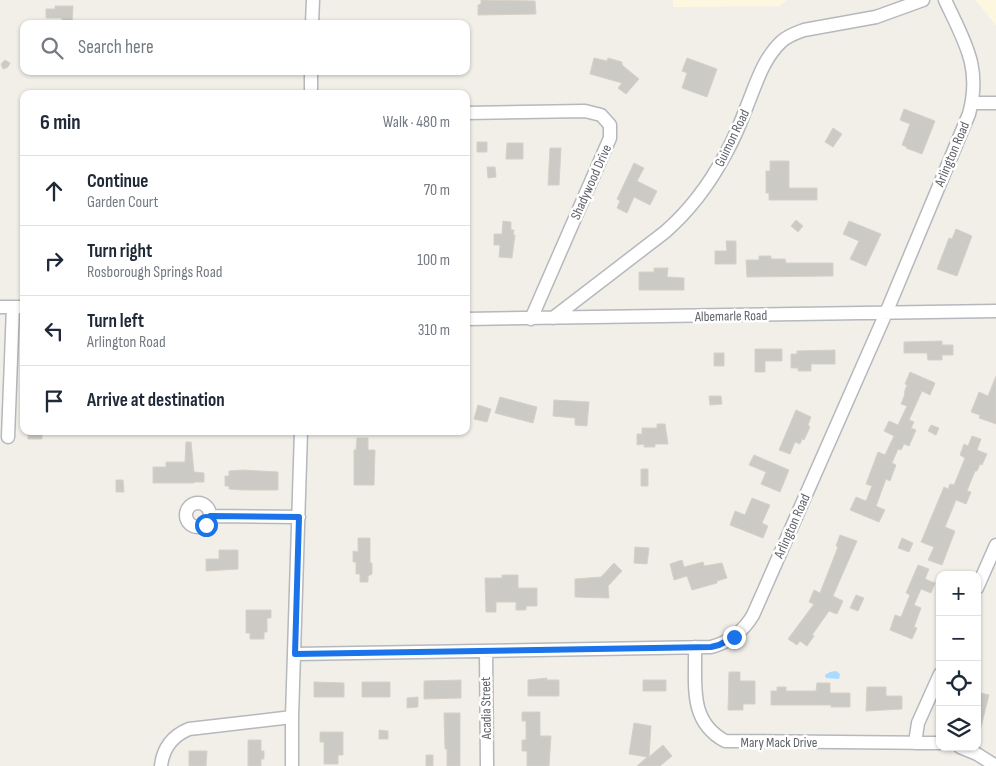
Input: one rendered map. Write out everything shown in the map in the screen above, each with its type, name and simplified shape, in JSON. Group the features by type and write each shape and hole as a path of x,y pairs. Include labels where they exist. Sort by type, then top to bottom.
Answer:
{"street":[{"path":"312,0 312,20"},
{"name":"Guimon Road","path":"553,318 665,232 684,215 725,156 764,65 781,42 795,33 804,30 876,17 923,0"},
{"name":"Arlington Road","path":"295,654 695,647 719,645 734,637 748,624 886,313 972,104 974,87 972,65 968,51 945,0"},
{"path":"311,75 311,90"},
{"path":"972,104 996,103"},
{"name":"Shadywood Drive","path":"470,113 585,111 601,115 610,125 610,138 531,318"},
{"path":"8,437 12,307"},
{"name":"Albemarle Road","path":"470,320 996,311"},
{"path":"292,766 301,435"},
{"path":"210,516 299,517"},
{"path":"981,579 996,545"},
{"name":"Mary Mack Drive","path":"695,647 696,699 700,716 710,732 725,741 936,743"},
{"name":"Acadia Street","path":"486,651 487,766"},
{"path":"915,743 918,723 936,683"},
{"path":"161,766 162,757 170,742 180,732 189,729 292,716"},
{"path":"970,751 996,766"}],"shaded area":[{"path":"673,0 787,0 779,6 673,7"},
{"path":"975,0 996,0 996,25"}],"water":[{"path":"836,671 840,674 839,679 826,678 825,675"}],"building":[{"path":"481,0 535,1 536,14 478,15 478,5 481,4"},
{"path":"55,6 73,6 72,20 46,18 46,9 55,9"},
{"path":"594,58 607,61 608,58 622,62 622,65 639,79 626,94 618,88 622,83 590,74"},
{"path":"687,58 717,69 707,97 682,88 687,73 682,71"},
{"path":"5,60 10,63 8,67 3,69 1,64"},
{"path":"904,109 935,121 922,154 902,145 910,124 900,120"},
{"path":"833,128 842,134 833,147 825,142"},
{"path":"477,142 487,142 487,152 477,152"},
{"path":"507,143 523,143 523,159 506,159"},
{"path":"550,148 561,148 559,185 548,185"},
{"path":"770,161 789,161 789,188 817,188 817,200 769,200 769,193 766,193 766,171 770,171"},
{"path":"634,163 644,168 637,181 657,191 650,205 634,197 627,213 617,208 620,201 617,199"},
{"path":"487,167 495,167 496,177 488,178"},
{"path":"796,220 803,226 798,232 791,226"},
{"path":"503,221 511,222 511,230 514,230 512,258 499,257 500,245 494,245 494,234 502,234"},
{"path":"849,221 881,234 866,266 850,259 859,241 843,234"},
{"path":"956,229 972,236 957,276 937,269 949,238 952,239"},
{"path":"726,241 736,241 736,264 715,264 715,251 727,251"},
{"path":"759,256 771,256 771,259 785,259 786,263 833,263 833,276 747,277 746,260 759,260"},
{"path":"654,268 668,268 667,277 684,278 684,290 639,290 639,272 654,272"},
{"path":"942,341 942,345 953,345 953,355 942,355 942,360 928,360 927,353 904,353 904,342"},
{"path":"755,349 782,349 782,361 765,361 765,372 755,372"},
{"path":"835,350 835,364 811,364 811,371 798,371 798,368 791,368 791,354 797,354 797,351"},
{"path":"714,353 724,353 724,366 714,366"},
{"path":"910,372 935,383 930,395 922,391 909,420 914,422 911,428 916,430 909,446 904,444 901,450 898,449 892,463 896,465 890,481 886,479 876,506 885,510 879,522 850,510 856,497 866,501 872,486 866,484 878,452 885,455 894,436 884,431 889,421 898,425 907,406 901,404 907,385 905,384"},
{"path":"996,376 996,424 979,418 980,415 971,412 979,392 988,396"},
{"path":"709,396 721,396 722,404 710,405"},
{"path":"500,397 537,407 533,423 495,413"},
{"path":"554,400 589,402 587,426 575,425 575,418 553,416"},
{"path":"478,405 491,409 487,422 474,419"},
{"path":"796,410 811,417 808,425 810,427 800,444 795,442 790,454 779,450"},
{"path":"657,424 665,424 668,444 655,444 655,447 644,447 644,444 637,445 637,434 642,434 642,428 657,428"},
{"path":"931,425 939,428 936,435 928,431"},
{"path":"28,435 42,435 42,439 28,439"},
{"path":"972,436 981,439 977,450 987,454 982,465 980,464 977,471 975,471 967,491 971,492 966,504 956,500 945,527 955,531 942,565 928,560 934,547 921,542 944,487 948,489 950,484 954,485 965,458 960,455 964,444 968,446"},
{"path":"357,438 368,438 368,450 375,450 374,485 354,485 354,450 356,450"},
{"path":"186,442 191,442 194,472 204,473 204,482 153,483 153,467 166,467 166,462 185,462"},
{"path":"754,455 789,470 780,492 761,484 766,472 749,465"},
{"path":"641,469 648,469 648,486 641,486"},
{"path":"229,471 278,472 278,490 229,489 229,486 225,486 225,476 229,476"},
{"path":"116,480 123,480 124,492 116,492"},
{"path":"752,498 770,505 762,523 768,526 763,538 730,525 735,511 745,515"},
{"path":"840,535 857,541 833,596 843,601 837,614 829,611 812,635 814,636 807,646 800,641 797,645 788,639 814,604 809,602 814,590 820,593 838,547 836,546"},
{"path":"358,538 370,538 372,574 368,576 368,582 360,582 360,574 356,574 356,562 353,562 353,551 358,552"},
{"path":"902,538 913,543 909,552 898,548"},
{"path":"635,547 649,548 647,564 634,563"},
{"path":"219,550 238,550 238,569 206,571 206,559 219,559"},
{"path":"682,560 684,567 703,562 704,566 722,563 727,578 692,590 687,576 674,580 670,564"},
{"path":"614,563 622,571 608,586 609,598 575,597 575,579 601,577"},
{"path":"918,565 929,569 925,579 935,583 931,593 921,589 914,605 921,608 914,627 917,628 912,639 890,630 895,615 901,617 910,595 906,593"},
{"path":"502,575 518,575 518,588 537,588 537,606 526,606 526,610 516,610 516,602 496,602 496,612 486,612 485,578 502,578"},
{"path":"856,595 864,598 858,611 850,608"},
{"path":"246,610 271,610 271,618 267,618 267,632 264,632 264,639 250,639 250,633 246,633"},
{"path":"729,672 740,672 740,681 755,681 755,704 743,704 743,710 728,710"},
{"path":"547,678 547,680 559,680 559,696 528,696 528,680"},
{"path":"461,680 461,698 424,699 424,681"},
{"path":"643,680 666,680 666,691 643,691"},
{"path":"314,682 344,683 344,697 314,697"},
{"path":"362,682 390,682 390,697 362,697"},
{"path":"817,683 830,683 830,693 850,693 850,707 831,707 831,705 771,705 771,691 777,691 777,687 786,687 786,691 816,691"},
{"path":"867,687 886,687 886,696 902,696 902,709 866,711"},
{"path":"981,693 989,695 981,727"},
{"path":"418,697 418,707 407,708 407,698"},
{"path":"522,712 540,712 540,736 551,736 549,766 527,766 527,751 522,751 522,740 526,740 526,721 522,721"},
{"path":"444,713 460,713 460,766 447,766"},
{"path":"634,723 651,726 649,757 663,745 672,756 660,766 637,766 647,757 629,754"},
{"path":"379,730 388,731 388,739 379,739"},
{"path":"320,732 343,732 343,755 338,755 338,764 324,764 324,742 320,742"},
{"path":"248,740 261,740 261,751 264,751 264,759 261,759 261,766 248,766"},
{"path":"189,751 207,751 206,766 189,766"},
{"path":"426,755 433,755 433,766 426,766"}],"route":[{"path":"206,525 210,516 299,517 295,654 711,647 734,637"}]}
